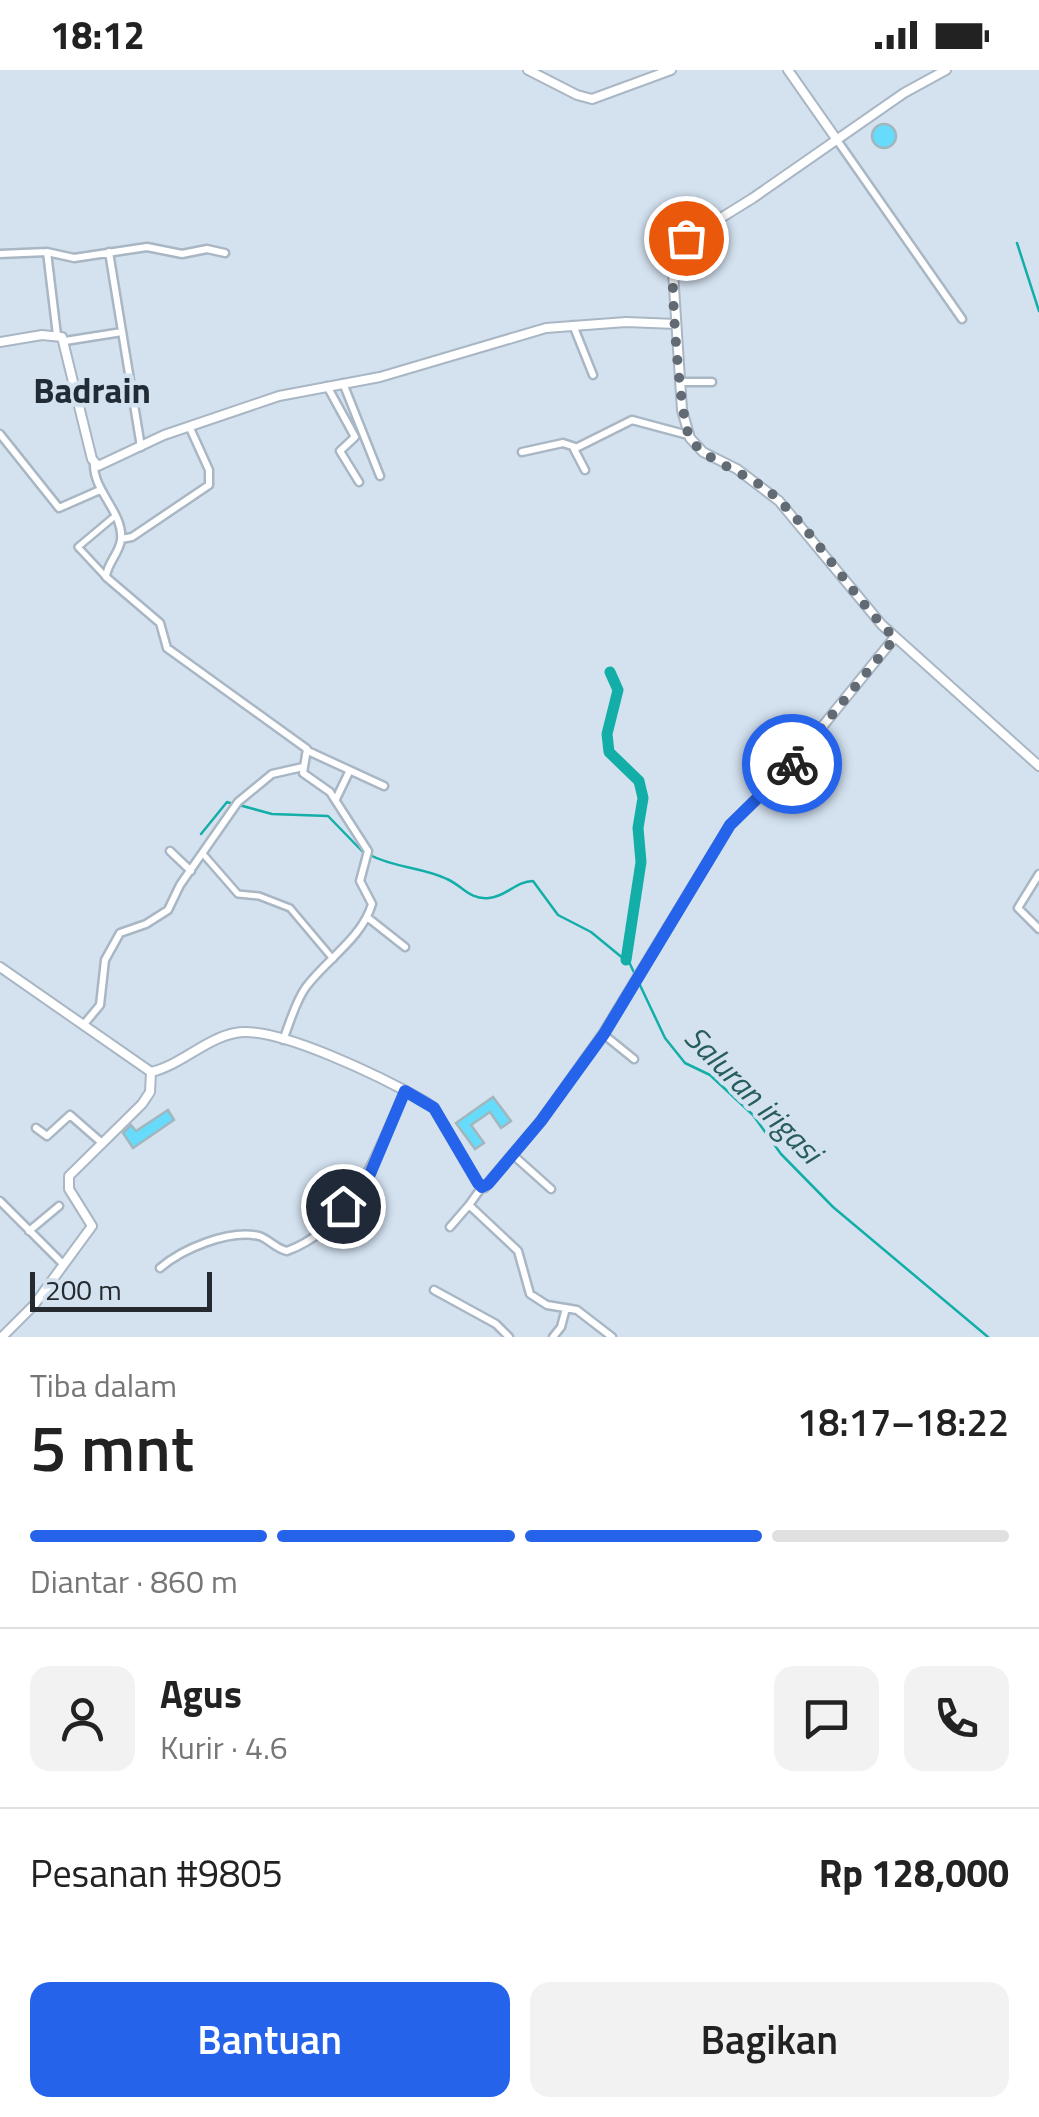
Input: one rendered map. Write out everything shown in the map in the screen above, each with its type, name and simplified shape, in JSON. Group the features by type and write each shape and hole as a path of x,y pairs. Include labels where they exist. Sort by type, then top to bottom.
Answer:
{"street":[{"path":"528,70 577,95 592,98 671,70"},
{"path":"788,70 962,320"},
{"path":"946,70 904,92 682,242 673,261 680,382 688,435 703,452 737,469 779,501 895,638 1039,766"},
{"path":"0,254 48,252 68,258 148,247 182,254 208,249 225,253"},
{"path":"48,252 57,335 65,342 100,490 115,516 121,539 106,577"},
{"path":"109,252 141,447"},
{"path":"94,465 104,465 189,426 279,396 380,377 546,328 626,322 676,324"},
{"path":"573,325 593,375"},
{"path":"65,342 122,332"},
{"path":"0,342 57,335"},
{"path":"680,382 712,382"},
{"path":"343,383 380,476"},
{"path":"327,386 355,437 340,452 359,482"},
{"path":"585,470 574,454 576,448 632,420 688,435"},
{"path":"121,539 132,537 208,485 209,470 189,426"},
{"path":"0,434 59,508 100,490"},
{"path":"522,452 563,443 576,448"},
{"path":"115,516 78,547 160,624 167,648 308,751 384,786"},
{"path":"450,1226 513,1155 604,1034 668,921 734,820 786,770 895,638"},
{"path":"303,771 308,751"},
{"path":"85,1023 100,1005 105,960 118,935 168,910 238,802 272,774 303,771 335,800 368,855 360,881 372,904 333,959 302,992 283,1040"},
{"path":"335,800 348,772"},
{"path":"170,851 192,872"},
{"path":"204,854 238,894 260,896 290,908 333,959"},
{"path":"1039,874 1018,908 1039,929"},
{"path":"366,917 405,948"},
{"path":"0,967 151,1072"},
{"path":"151,1072 234,1033 283,1040 322,1052 434,1108 482,1187"},
{"path":"604,1034 634,1059"},
{"path":"2,1337 34,1305 92,1223 68,1189 68,1179 147,1098 151,1072"},
{"path":"160,1268 179,1254 214,1240 260,1236 287,1251 312,1238 367,1179 405,1091"},
{"path":"36,1128 47,1136 70,1116 102,1143"},
{"path":"513,1155 551,1189"},
{"path":"0,1201 63,1264"},
{"path":"469,1205 518,1251 530,1294 542,1303 581,1312 612,1337"},
{"path":"29,1230 60,1206"},
{"path":"434,1290 496,1324 510,1337"},
{"path":"553,1337 561,1327 566,1308"}],"building":[{"path":"884,124 893,127 893,145 884,148 875,145 872,136 875,127"},
{"path":"493,1097 511,1121 501,1128 490,1112 471,1125 484,1143 475,1149 456,1123"},
{"path":"168,1110 174,1120 133,1148 123,1133 131,1125 136,1131"}],"waterway":[{"path":"1017,243 1039,311"},
{"path":"610,672 618,690 607,734 609,752 639,781 643,798 638,828 641,862 626,960"},
{"name":"Saluran irigasi","path":"201,834 227,802 233,804"},
{"name":"Saluran irigasi","path":"239,805 272,814 328,816 363,852"},
{"name":"Saluran irigasi","path":"370,855 438,875 482,898 495,897 533,881 558,915 591,932 630,964 665,1038 685,1063 710,1075 753,1115 781,1154 833,1207 988,1337"}],"way so far":[{"path":"686,238 676,252 673,272 682,410 688,435 697,448 768,490 895,638 792,764"}],"district":[{"name":"Badrain","path":"92,390"}],"route":[{"path":"343,1206 370,1174 405,1091 434,1108 478,1183 482,1187 488,1184 541,1121 604,1034 641,975 668,921 736,816 792,764"}]}
